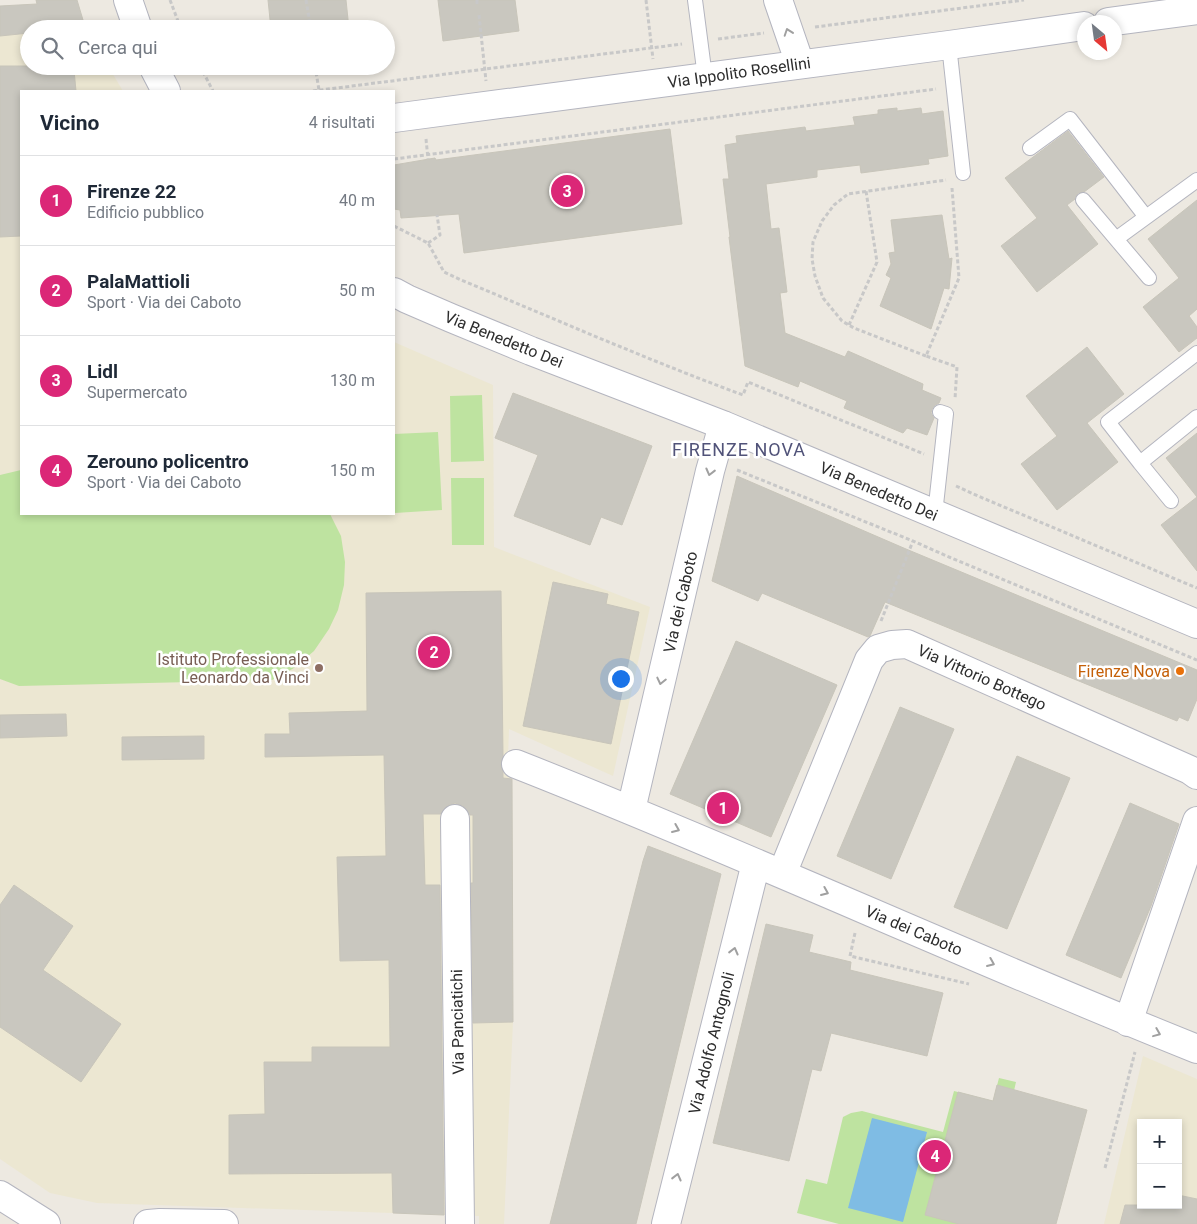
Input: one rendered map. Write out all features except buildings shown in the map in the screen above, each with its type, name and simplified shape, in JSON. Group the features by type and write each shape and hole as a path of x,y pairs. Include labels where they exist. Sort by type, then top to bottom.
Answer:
{"street":[{"path":"128,0 135,20"},
{"path":"778,0 800,64"},
{"path":"1122,20 1197,10"},
{"name":"Via Ippolito Rosellini","path":"395,118 1077,27"},
{"path":"158,75 166,90"},
{"name":"Via Benedetto Dei","path":"395,292 532,351 724,425 1197,624"},
{"name":"Via dei Caboto","path":"631,810 710,471 724,425"},
{"name":"Via Vittorio Bottego","path":"878,649 906,644 1190,770 1197,776"},
{"path":"782,874 869,660 878,649"},
{"name":"Via dei Caboto","path":"516,764 782,874 1133,1034 1197,1049"},
{"name":"Via Panciatichi","path":"454,819 460,1224"},
{"path":"1133,1034 1197,821"},
{"name":"Via Adolfo Antognoli","path":"666,1224 756,863"},
{"path":"0,1195 46,1224"},
{"path":"148,1224 224,1224"}],"lane":[{"path":"695,0 705,77"},
{"path":"949,45 963,173"},
{"path":"1030,148 1070,119 1146,218"},
{"path":"1116,239 1197,180"},
{"path":"1083,200 1149,278"},
{"path":"1171,501 1108,422 1197,353"},
{"path":"935,514 946,414 940,412"},
{"path":"1140,462 1197,417"}],"path":[{"path":"170,0 178,20"},
{"path":"306,0 309,20"},
{"path":"646,0 657,83"},
{"path":"327,90 1024,0"},
{"path":"478,14 489,106"},
{"path":"204,75 212,90"},
{"path":"316,75 319,90"},
{"path":"395,159 954,86"},
{"path":"926,356 959,278 952,180 848,194 834,205 822,221 814,242 812,259 815,276 823,298 842,321 854,328 926,356 957,367 954,406"},
{"path":"849,325 877,262 866,191"},
{"path":"428,242 440,235 437,215"},
{"path":"395,226 428,242 444,272 713,384 743,395 748,382 925,454 931,472 939,477 978,496 1197,588"},
{"path":"733,478 736,470 913,541 949,558 1197,660"},
{"path":"878,649 874,638 913,541"},
{"path":"1105,1168 1133,1034"}],"shaded area":[{"name":"Istituto Professionale Leonardo da Vinci","path":"0,16 22,20 20,20 20,75 113,75 122,90 20,90 20,515 395,515 395,342 493,385 494,547 650,607 613,776 509,729 508,757 512,773 513,1022 504,1224 479,1224 479,1216 97,1203 50,1193 0,1159"},
{"path":"1143,1056 1197,1079 1197,1224 1104,1224"}],"green space":[{"path":"482,395 484,461 451,462 450,396"},
{"path":"438,432 442,510 395,513 395,434"},
{"path":"20,470 20,515 330,515 341,536 345,562 344,585 338,610 329,629 314,651 294,668 272,680 19,686 0,679 0,475"},
{"path":"451,478 484,478 484,545 452,545"},
{"path":"999,1078 1016,1082 1010,1108 1018,1224 839,1224 797,1213 806,1179 827,1184 843,1117 862,1111 943,1132 954,1091 993,1101"}],"water":[{"path":"872,1118 927,1132 903,1222 848,1208"}],"place":[{"name":"Lidl","path":"567,191"},
{"name":"PalaMattioli","path":"434,652"},
{"name":"Istituto Professionale Leonardo da Vinci","path":"319,668"},
{"name":"Firenze Nova","path":"1180,671"},
{"name":"Firenze 22","path":"723,808"},
{"name":"Zerouno policentro","path":"935,1156"}],"district":[{"name":"FIRENZE NOVA","path":"739,450"}]}
